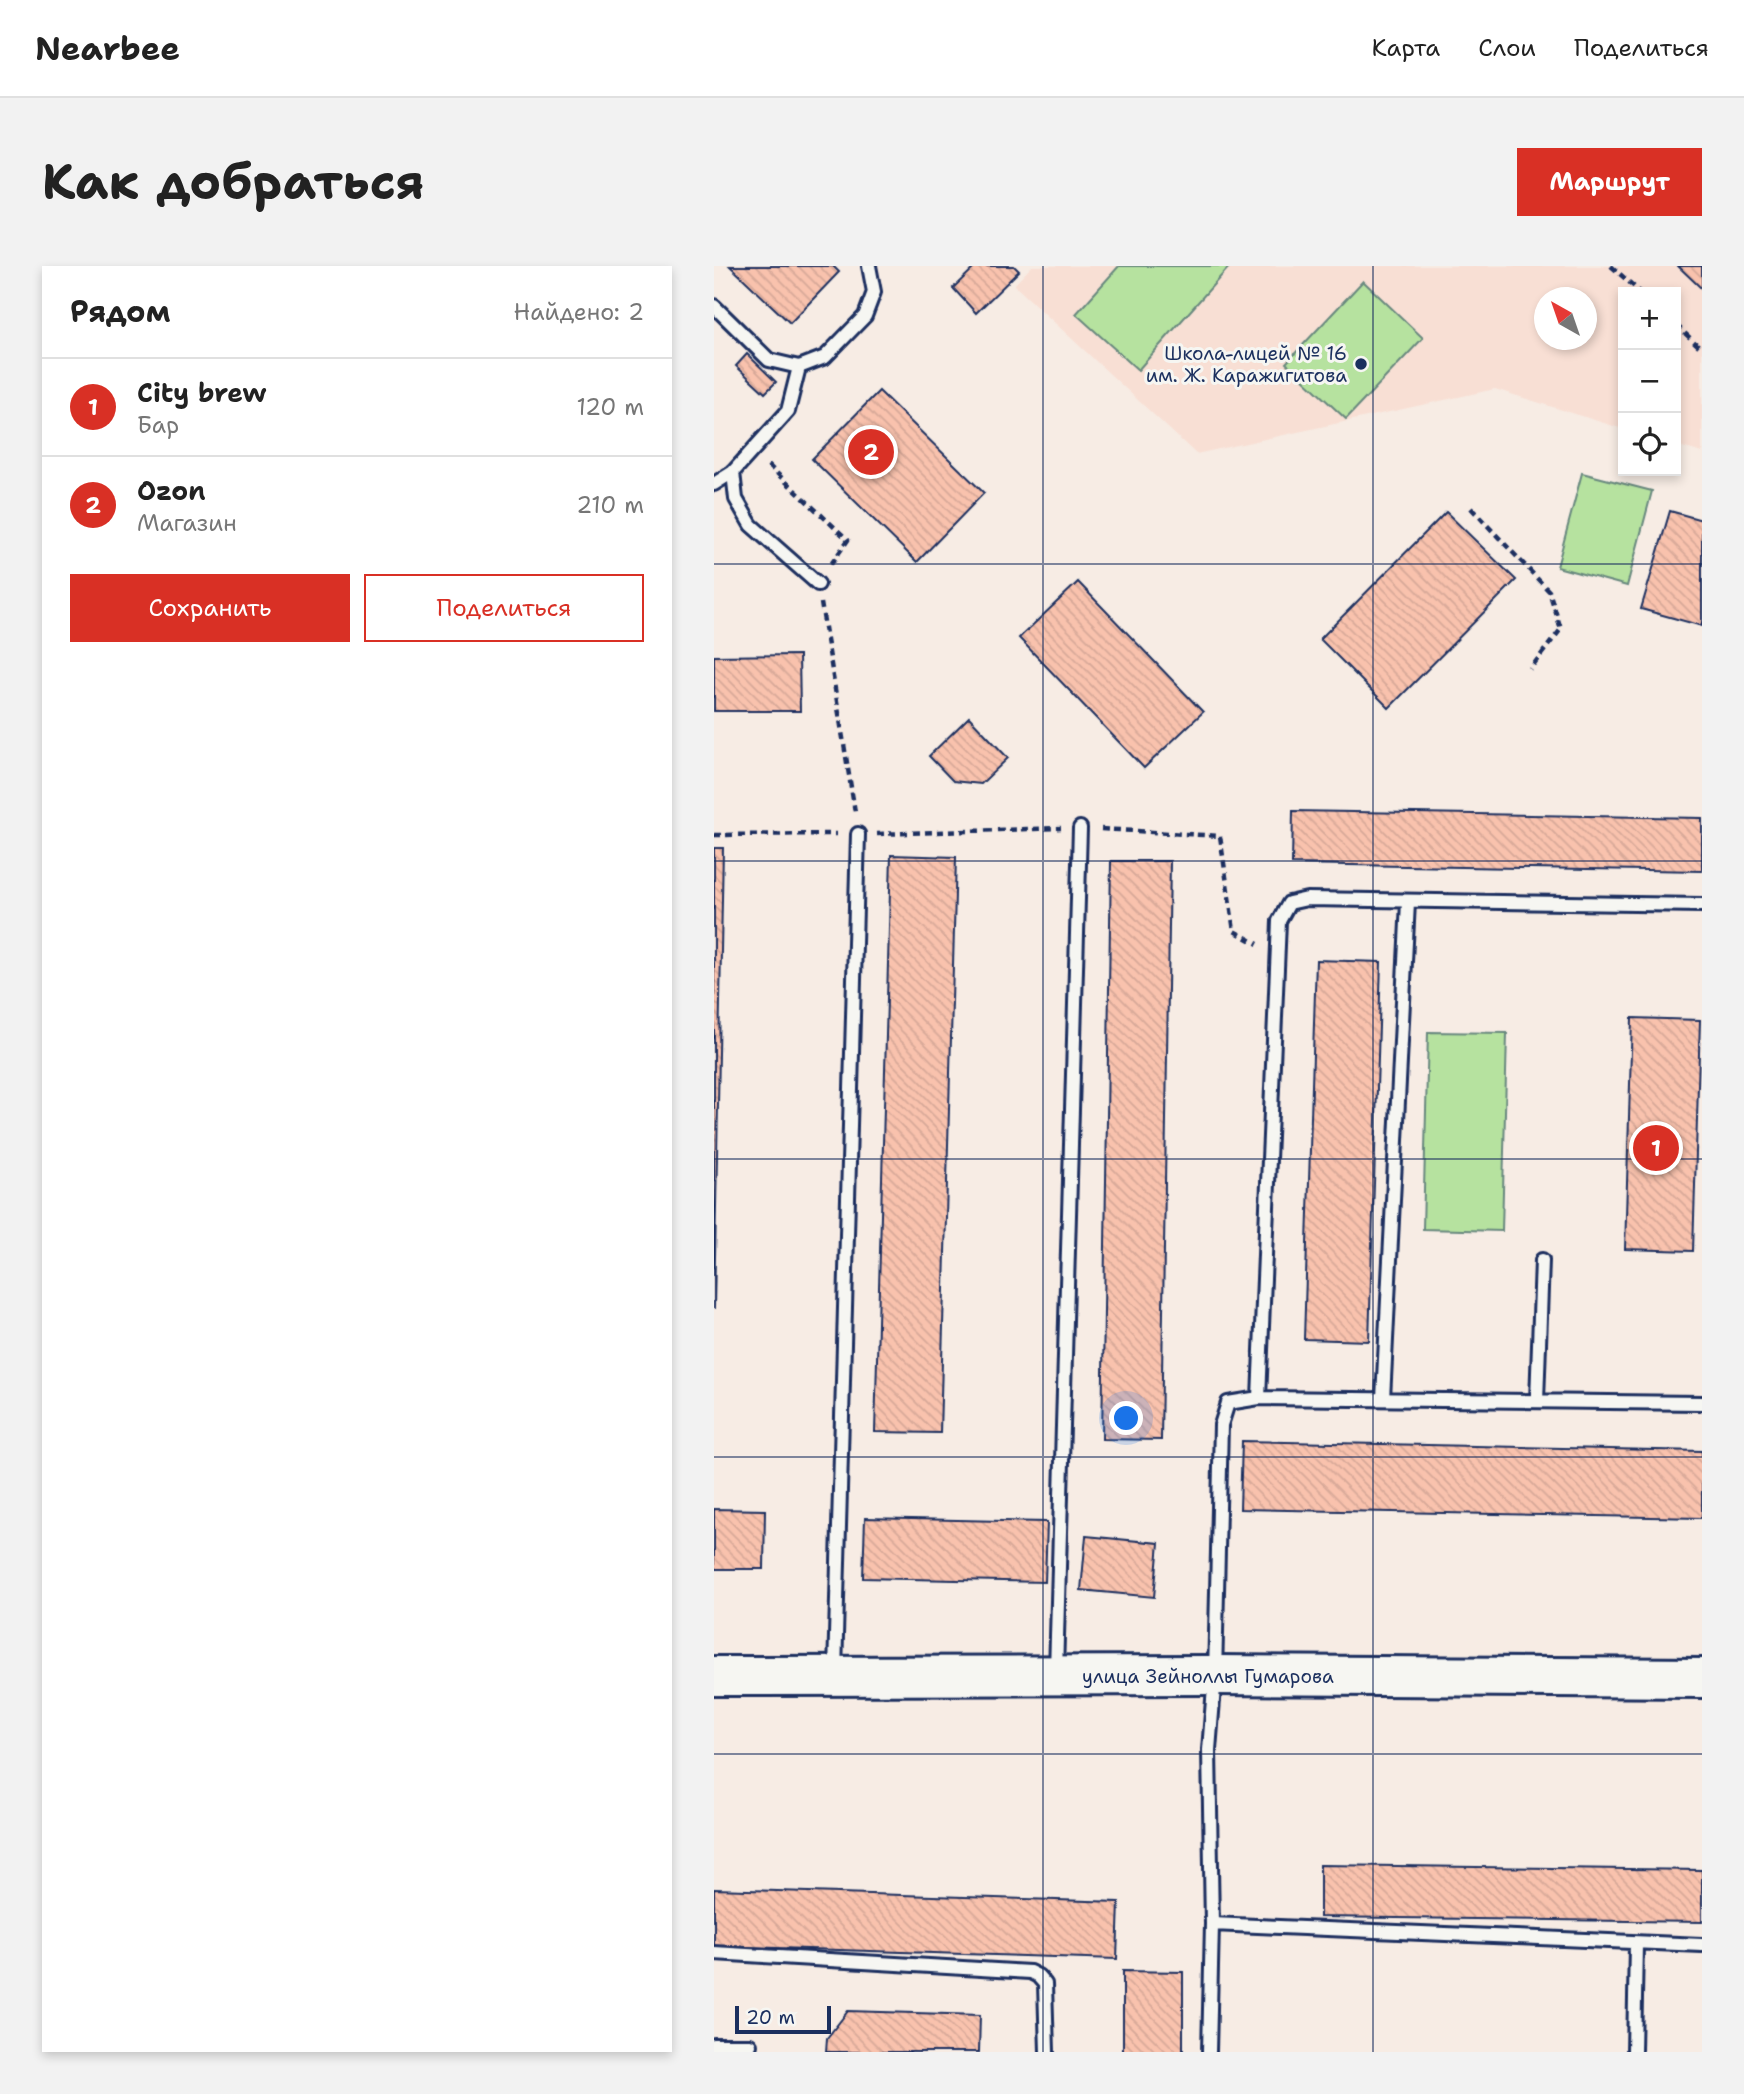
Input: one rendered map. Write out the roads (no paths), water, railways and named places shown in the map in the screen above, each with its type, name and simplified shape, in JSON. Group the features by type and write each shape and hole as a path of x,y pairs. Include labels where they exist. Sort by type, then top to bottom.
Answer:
{"main road":[{"name":"улица Зейноллы Гумарова","path":"714,1676 1702,1678"}],"lane":[{"path":"714,306 769,360 799,367 825,357 865,316 874,292 869,266"},
{"path":"714,484 733,472 788,411 799,367"},
{"path":"733,472 736,499 751,525 818,583"},
{"path":"1056,1676 1080,828"},
{"path":"835,1676 858,834"},
{"path":"1259,1398 1279,921 1289,903 1307,899 1702,905"},
{"path":"1383,1399 1408,902"},
{"path":"1537,1401 1542,1259"},
{"path":"1209,2052 1212,1924 1209,1750 1215,1675 1221,1425 1228,1403 1259,1398 1702,1403"},
{"path":"1212,1924 1702,1945"},
{"path":"1634,2052 1636,1944"},
{"path":"714,1953 1030,1972 1045,1984 1047,2052"},
{"path":"714,2045 750,2045"}],"place":[{"name":"Школа-лицей № 16 им. Ж. Каражигитова","path":"1361,364"},
{"name":"Ozon","path":"871,452"},
{"name":"City brew","path":"1656,1148"}]}
